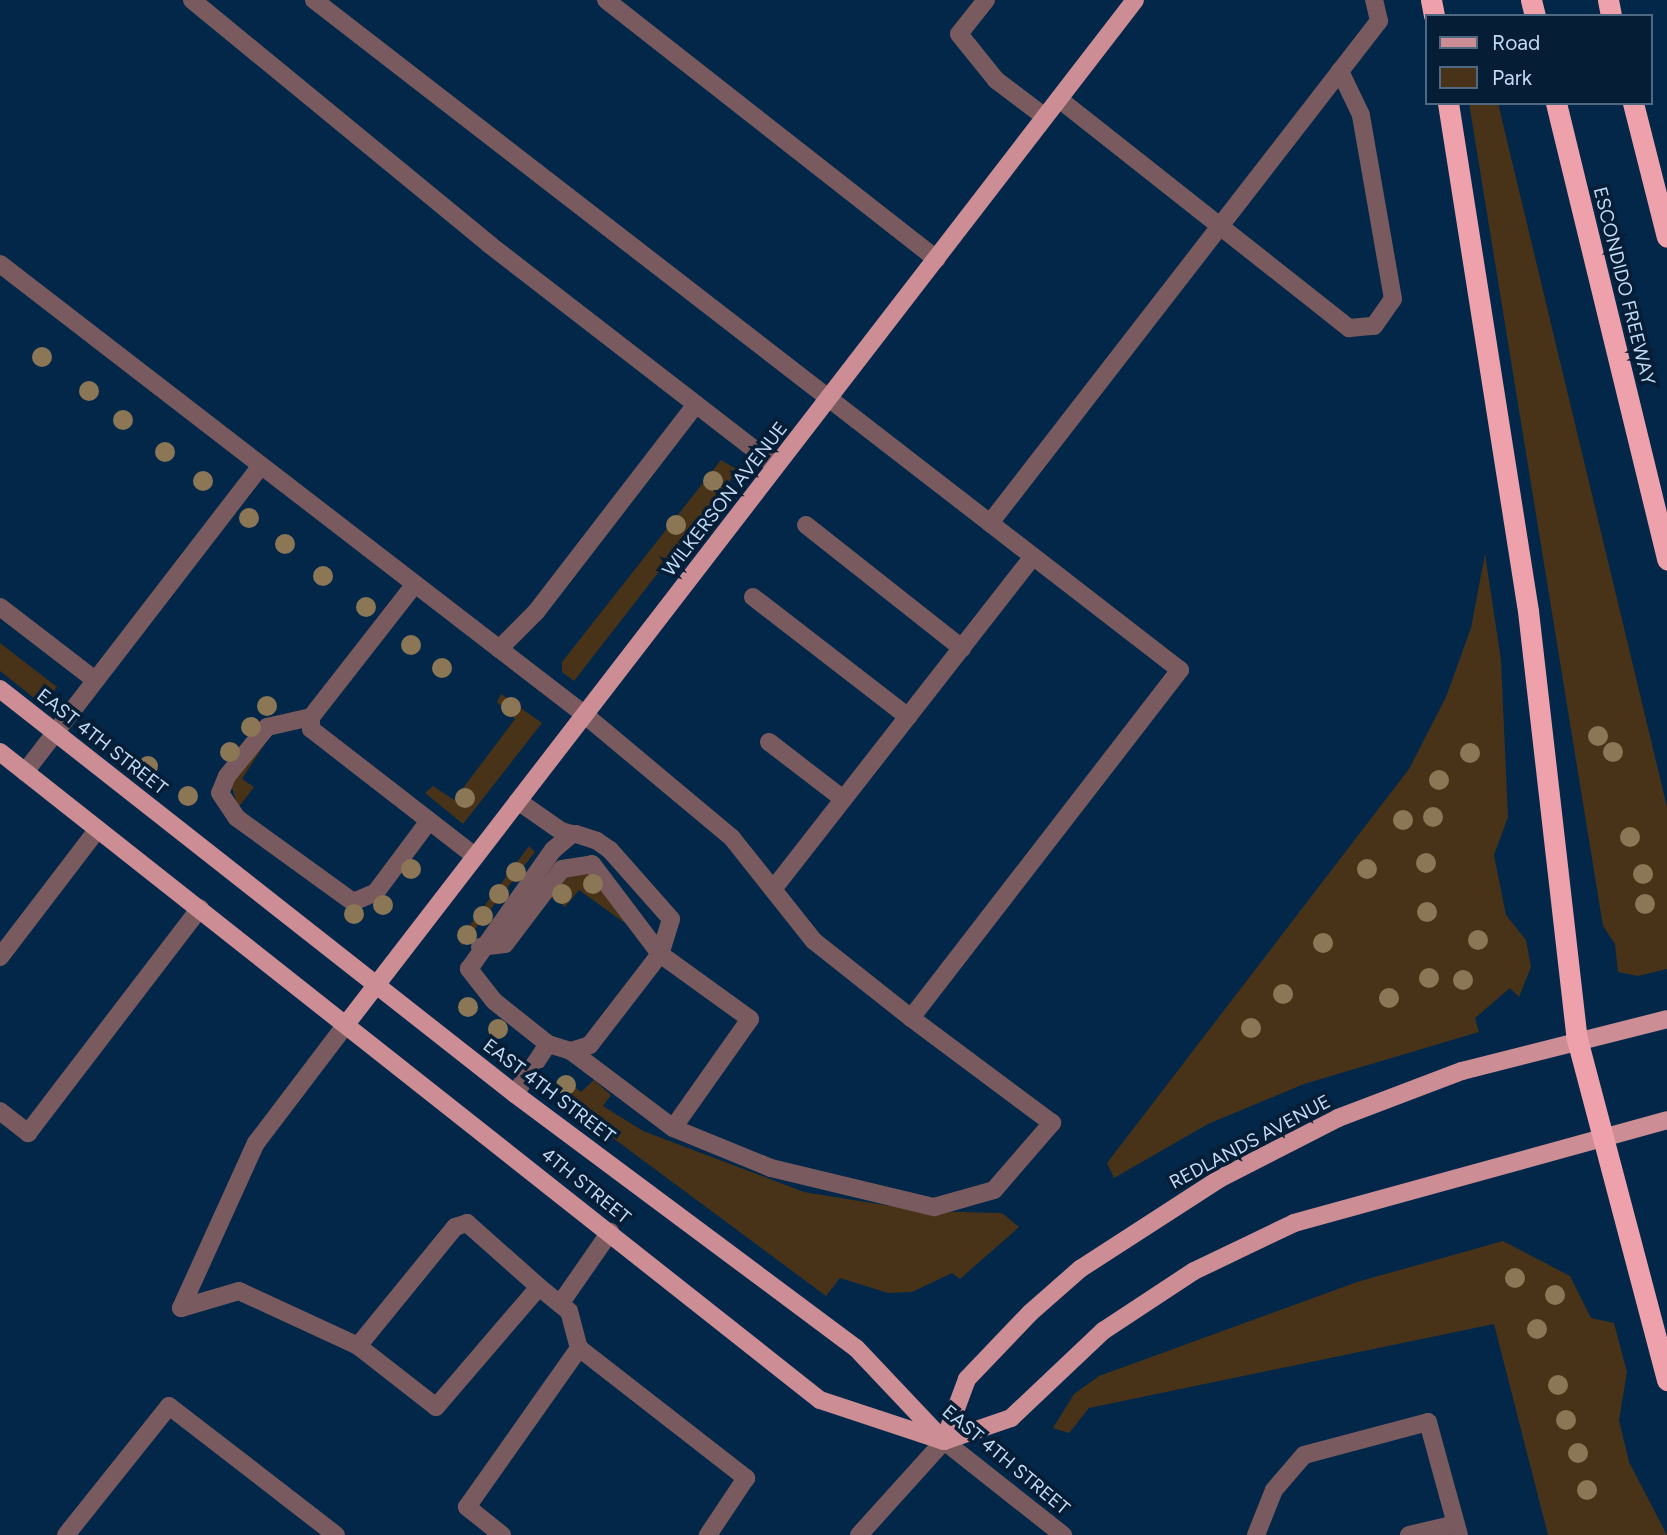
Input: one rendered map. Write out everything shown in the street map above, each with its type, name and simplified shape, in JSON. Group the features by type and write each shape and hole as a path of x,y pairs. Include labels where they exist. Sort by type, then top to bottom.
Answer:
{"highway":[{"path":"1448,105 1522,573 1577,1039 1667,1380"},
{"name":"ESCONDIDO FREEWAY","path":"1556,105 1667,560"},
{"path":"1634,105 1667,237"}],"main road":[{"name":"WILKERSON AVENUE","path":"347,1023 1135,0"},
{"name":"EAST 4TH STREET","path":"0,689 515,1094 856,1348 944,1441"},
{"path":"0,752 200,908"},
{"name":"4TH STREET","path":"200,908 821,1400 944,1441"},
{"name":"REDLANDS AVENUE","path":"944,1441 967,1379 1080,1269 1148,1222 1338,1118 1462,1072 1577,1039 1667,1019"},
{"name":"REDLANDS AVENUE","path":"944,1441 1011,1418 1102,1331 1194,1271 1294,1223 1604,1134 1667,1120"}],"street":[{"path":"192,0 490,245 776,466"},
{"path":"314,0 1180,670 911,1018"},
{"path":"606,0 936,259"},
{"path":"986,0 960,34 996,79 1045,117"},
{"path":"990,523 1379,21 1374,0"},
{"path":"1059,99 1349,328 1374,326 1393,299 1362,115 1340,71"},
{"path":"0,264 585,715 732,838 814,941 911,1018 1052,1122 994,1190 934,1208 771,1168 673,1128 571,1051 548,1044 479,986 469,969 480,947 572,834"},
{"path":"499,649 536,612 696,404"},
{"path":"25,772 261,466"},
{"path":"806,525 962,648"},
{"path":"774,888 1033,558"},
{"path":"415,584 311,717 311,729 475,856"},
{"path":"753,597 908,717"},
{"path":"0,607 95,680"},
{"path":"311,717 267,727 227,776 220,793 237,818 354,902 376,891 429,821"},
{"path":"769,742 843,799"},
{"path":"518,801 572,834 610,850 671,919 660,954 590,1045 571,1051"},
{"path":"0,957 98,829"},
{"path":"480,947 505,944 562,869 581,861 600,870 660,954 750,1019 673,1128"},
{"path":"0,1111 28,1133 200,908"},
{"path":"347,1023 256,1143 180,1308 239,1291 358,1346 436,1407 539,1287"},
{"path":"515,1094 548,1044"},
{"path":"358,1346 455,1227 467,1223 569,1311 579,1348 746,1478 708,1535"},
{"path":"560,1304 610,1233"},
{"path":"502,1535 467,1507 579,1348"},
{"path":"66,1535 169,1406 336,1535"},
{"path":"1255,1535 1274,1490 1304,1455 1428,1422 1457,1530 1409,1535"},
{"name":"REDLANDS AVENUE","path":"859,1535 944,1441"},
{"name":"EAST 4TH STREET","path":"944,1441 1063,1535"}],"green space":[{"path":"1469,105 1498,105 1667,807 1667,969 1638,976 1618,972 1615,944 1603,926"},
{"path":"721,460 738,470 574,681 562,672 562,662"},
{"path":"1485,554 1501,660 1508,817 1494,855 1506,915 1526,940 1531,967 1519,997 1510,988 1475,1018 1479,1032 1304,1084 1208,1124 1114,1178 1107,1163 1409,769 1446,697 1471,628"},
{"path":"0,643 57,687 43,705 0,671"},
{"path":"501,694 542,723 463,824 425,793 433,786 454,800 515,719 497,702"},
{"path":"271,734 242,779 254,787 238,808 231,784"},
{"path":"529,846 535,852 462,946 459,940"},
{"path":"587,868 636,931 579,890 565,907 551,896 569,875"},
{"path":"563,1078 581,1092 594,1080 611,1095 603,1106 643,1131 804,1192 921,1211 1002,1213 1019,1227 960,1279 952,1273 912,1292 888,1293 840,1278 826,1296 590,1121 595,1115 555,1084"},
{"path":"1503,1241 1570,1276 1591,1318 1614,1323 1627,1372 1619,1420 1629,1462 1667,1535 1548,1535 1494,1324 1089,1408 1069,1433 1053,1428 1074,1394 1099,1376 1357,1282"}]}
